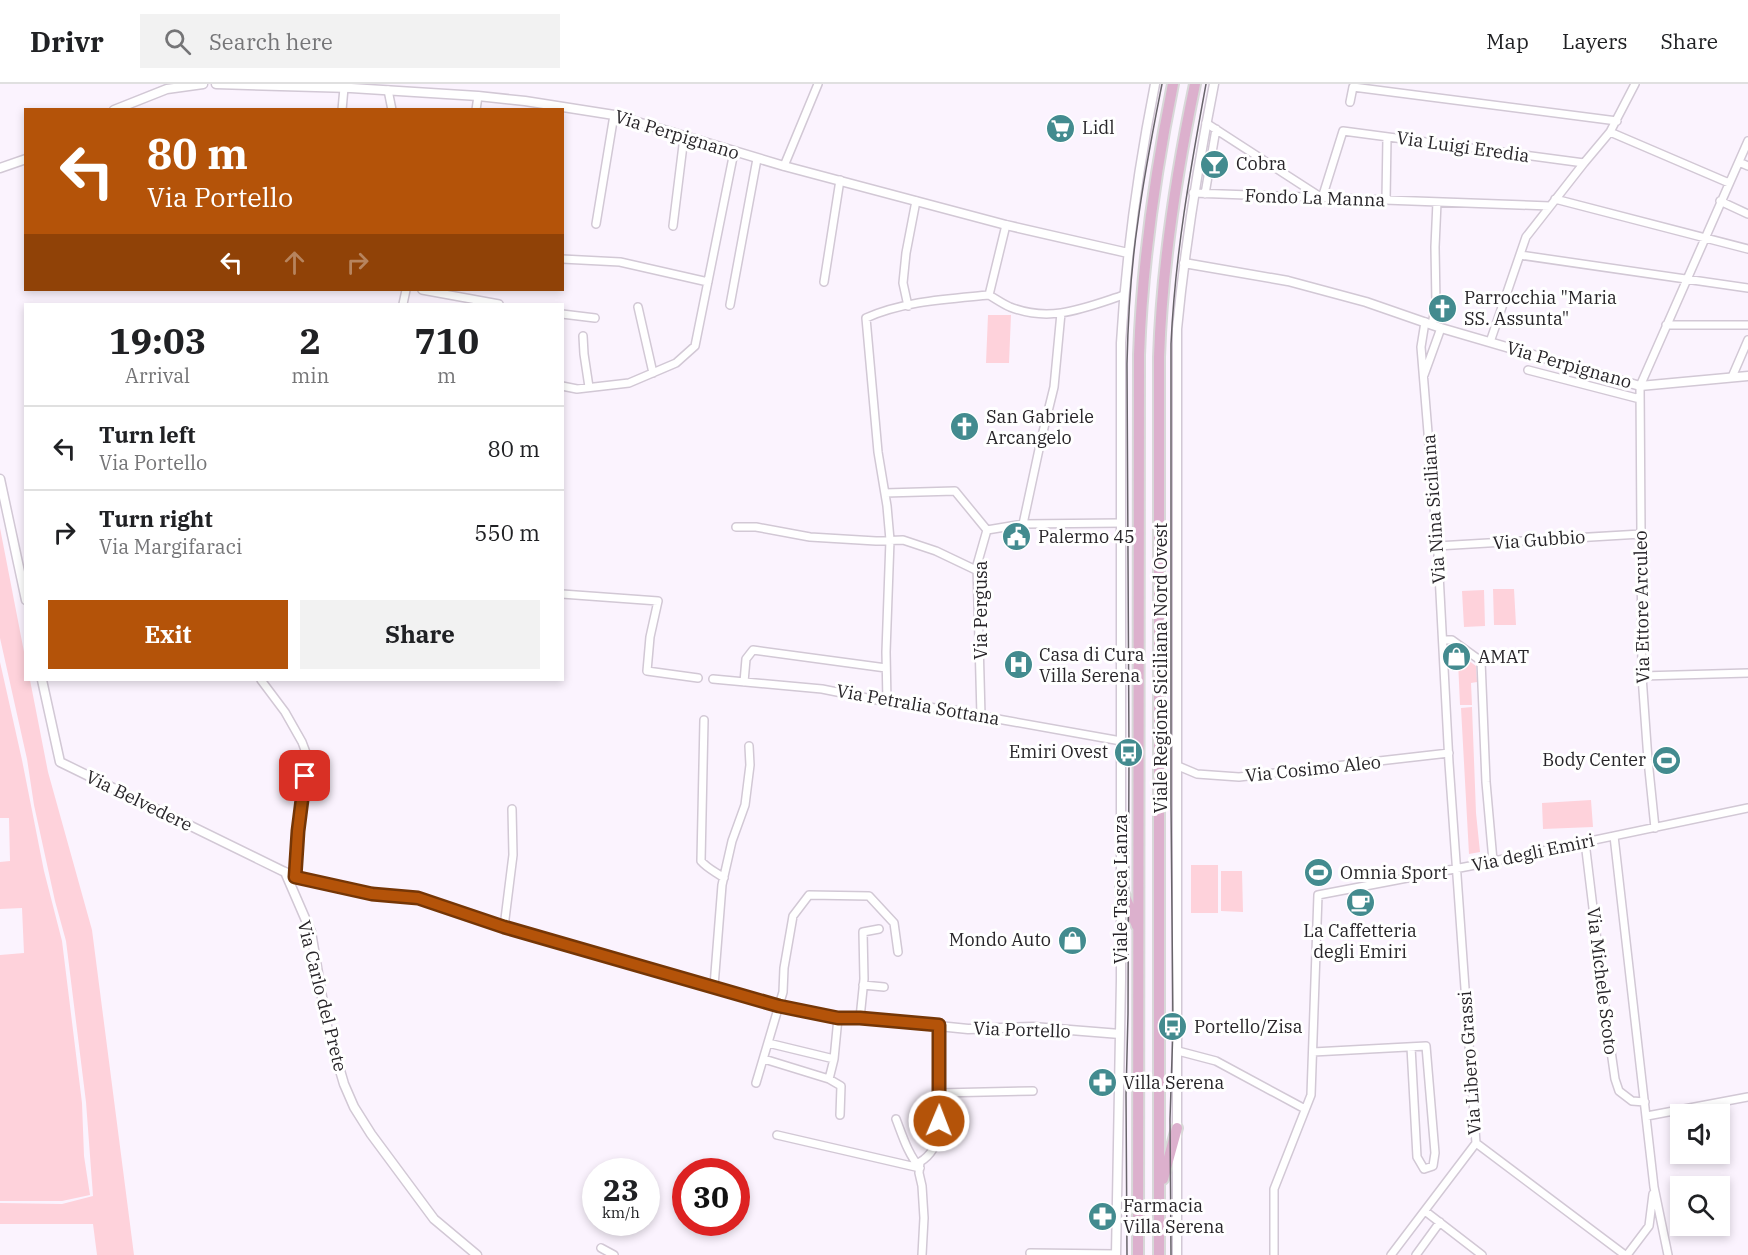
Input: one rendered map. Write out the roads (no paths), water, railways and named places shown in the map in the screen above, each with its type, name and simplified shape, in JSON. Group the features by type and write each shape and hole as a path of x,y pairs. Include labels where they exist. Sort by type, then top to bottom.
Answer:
{"main road":[{"name":"Viale Regione Siciliana Nord Ovest","path":"1138,1255 1140,332 1152,199 1173,84"},
{"name":"Viale Regione Siciliana Nord Ovest","path":"1159,1255 1159,357 1162,292 1170,215 1194,84"},
{"path":"1121,887 1139,932"},
{"path":"1160,1191 1177,1128"}],"street":[{"path":"119,108 167,89 203,84"},
{"name":"Via Perpignano","path":"216,84 348,86 478,96 552,108"},
{"path":"784,166 818,84"},
{"path":"885,493 955,491 987,530 1023,524 1120,523 1120,383 1124,296 1142,148 1155,84"},
{"name":"Viale Regione Siciliana Nord Ovest","path":"1177,1255 1177,329 1193,193 1214,84"},
{"path":"1490,342 1526,237 1610,132 1635,84"},
{"path":"342,108 348,86"},
{"path":"1350,102 1353,87 1617,121"},
{"path":"388,90 392,108"},
{"path":"476,108 478,96"},
{"name":"Via Perpignano","path":"564,109 614,115 757,159 1006,225 1128,254"},
{"path":"596,224 614,115"},
{"path":"1206,123 1322,198"},
{"path":"1205,194 1216,129"},
{"name":"Via Luigi Eredia","path":"1322,198 1343,131 1584,163"},
{"path":"1610,132 1729,183"},
{"path":"673,226 684,137"},
{"path":"1386,200 1387,137"},
{"path":"1640,386 1748,141"},
{"path":"564,386 577,388 629,383 676,363 695,346 734,152"},
{"path":"730,305 757,159"},
{"path":"0,168 24,160"},
{"path":"1739,162 1748,166"},
{"path":"824,282 840,180"},
{"name":"Fondo La Manna","path":"1193,193 1550,206"},
{"path":"1555,199 1748,249"},
{"path":"908,306 903,283 916,201"},
{"path":"1720,201 1746,213 1748,203"},
{"path":"1432,325 1436,303 1437,202"},
{"path":"989,295 1006,225"},
{"path":"1520,255 1748,288"},
{"path":"564,259 620,262 708,282"},
{"name":"Via Perpignano","path":"1184,263 1288,281 1366,302 1432,325 1640,386 1748,376"},
{"path":"427,291 493,303"},
{"path":"887,702 890,540 878,452 866,318 880,312 908,306 989,295 1009,306 1040,315 1070,312 1124,296"},
{"path":"638,308 653,373"},
{"path":"1023,524 1054,387 1061,313"},
{"path":"564,314 595,318"},
{"name":"Via Nina Siciliana","path":"1423,378 1432,325"},
{"name":"Via Nina Siciliana","path":"1432,325 1421,346 1437,546 1456,868"},
{"path":"1666,325 1748,326"},
{"path":"583,336 589,387"},
{"path":"1732,377 1748,340"},
{"path":"1528,370 1640,399"},
{"name":"Via Ettore Arculeo","path":"1640,386 1642,676 1655,828"},
{"path":"0,479 24,591"},
{"name":"Viale Tasca Lanza","path":"1116,1255 1121,887 1120,523"},
{"path":"736,527 756,527 810,537 876,541 903,540 936,551 978,571"},
{"name":"Via Pergusa","path":"981,716 977,565 987,530"},
{"name":"Via Gubbio","path":"1437,546 1641,534"},
{"path":"564,594 658,602 650,637 647,671 698,678"},
{"path":"1443,640 1452,640 1481,661 1486,782 1493,861"},
{"path":"744,682 746,659 753,650 886,668"},
{"path":"1642,676 1748,673"},
{"name":"Via Petralia Sottana","path":"713,679 822,688 887,702 960,711 1121,741"},
{"name":"Via Belvedere","path":"42,681 60,762 295,877"},
{"path":"262,681 285,712 308,758 298,831 295,877"},
{"path":"704,720 702,861 708,869 724,878"},
{"path":"714,986 724,878 732,841 745,805 750,765 749,746"},
{"name":"Via Cosimo Aleo","path":"1178,766 1197,774 1239,777 1449,753"},
{"name":"Via degli Emiri","path":"1274,1255 1274,1189 1311,1095 1318,895 1748,808"},
{"path":"504,927 513,855 512,809"},
{"name":"Via Michele Scoto","path":"1614,836 1654,1187"},
{"name":"Via Michele Scoto","path":"1585,842 1615,1079 1619,1091 1632,1101 1645,1102"},
{"name":"Via Libero Grassi","path":"1456,868 1476,1143 1626,1255"},
{"name":"Via Carlo del Prete","path":"285,872 311,932 327,1026 344,1084 354,1107 371,1134 434,1219 477,1255"},
{"name":"Via Portello","path":"295,877 372,894 418,898 504,927 779,1006 838,1018 860,1015 968,1029 1033,1027 1120,1034"},
{"path":"756,1083 783,992 784,968 793,916 809,894 869,896 894,923 898,952"},
{"path":"860,1015 863,985 863,932 879,929"},
{"path":"863,985 884,987"},
{"path":"829,1078 834,1059 838,1018"},
{"path":"922,1255 924,1218 920,1165 933,1148 938,1134 939,1025"},
{"path":"768,1043 834,1059"},
{"path":"1313,1052 1426,1046 1435,1153 1433,1166 1424,1169 1417,1157 1411,1047"},
{"path":"1178,1051 1216,1060 1305,1109"},
{"path":"764,1059 829,1078 842,1086 840,1115"},
{"path":"940,1093 1033,1091"},
{"path":"1647,1116 1748,1097"},
{"path":"896,1119 912,1160 920,1165"},
{"path":"777,1135 920,1165"},
{"path":"1391,1255 1476,1143"},
{"path":"1654,1187 1668,1255"},
{"path":"1626,1255 1649,1226 1654,1187"},
{"path":"1425,1211 1482,1255"},
{"path":"1416,1255 1440,1222"},
{"path":"1649,1226 1663,1226"},
{"path":"601,1248 614,1255"},
{"path":"1030,1253 1116,1255"}],"tram line":[{"path":"1127,1255 1129,752 1127,346 1136,239 1162,84"},
{"path":"1171,1255 1170,1119 1173,1027 1171,344 1180,246 1206,84"}],"place":[{"name":"Lidl","path":"1061,128"},
{"name":"Cobra","path":"1215,164"},
{"name":"Parrocchia \"Maria SS. Assunta\"","path":"1443,308"},
{"name":"San Gabriele Arcangelo","path":"965,427"},
{"name":"Palermo 45","path":"1017,537"},
{"name":"AMAT","path":"1457,657"},
{"name":"Casa di Cura Villa Serena","path":"1018,665"},
{"name":"Emiri Ovest","path":"1129,752"},
{"name":"Body Center","path":"1667,760"},
{"name":"Omnia Sport","path":"1319,873"},
{"name":"La Caffetteria degli Emiri","path":"1360,902"},
{"name":"Mondo Auto","path":"1072,940"},
{"name":"Portello/Zisa","path":"1173,1027"},
{"name":"Villa Serena","path":"1102,1083"},
{"name":"Farmacia Villa Serena","path":"1102,1216"}]}
